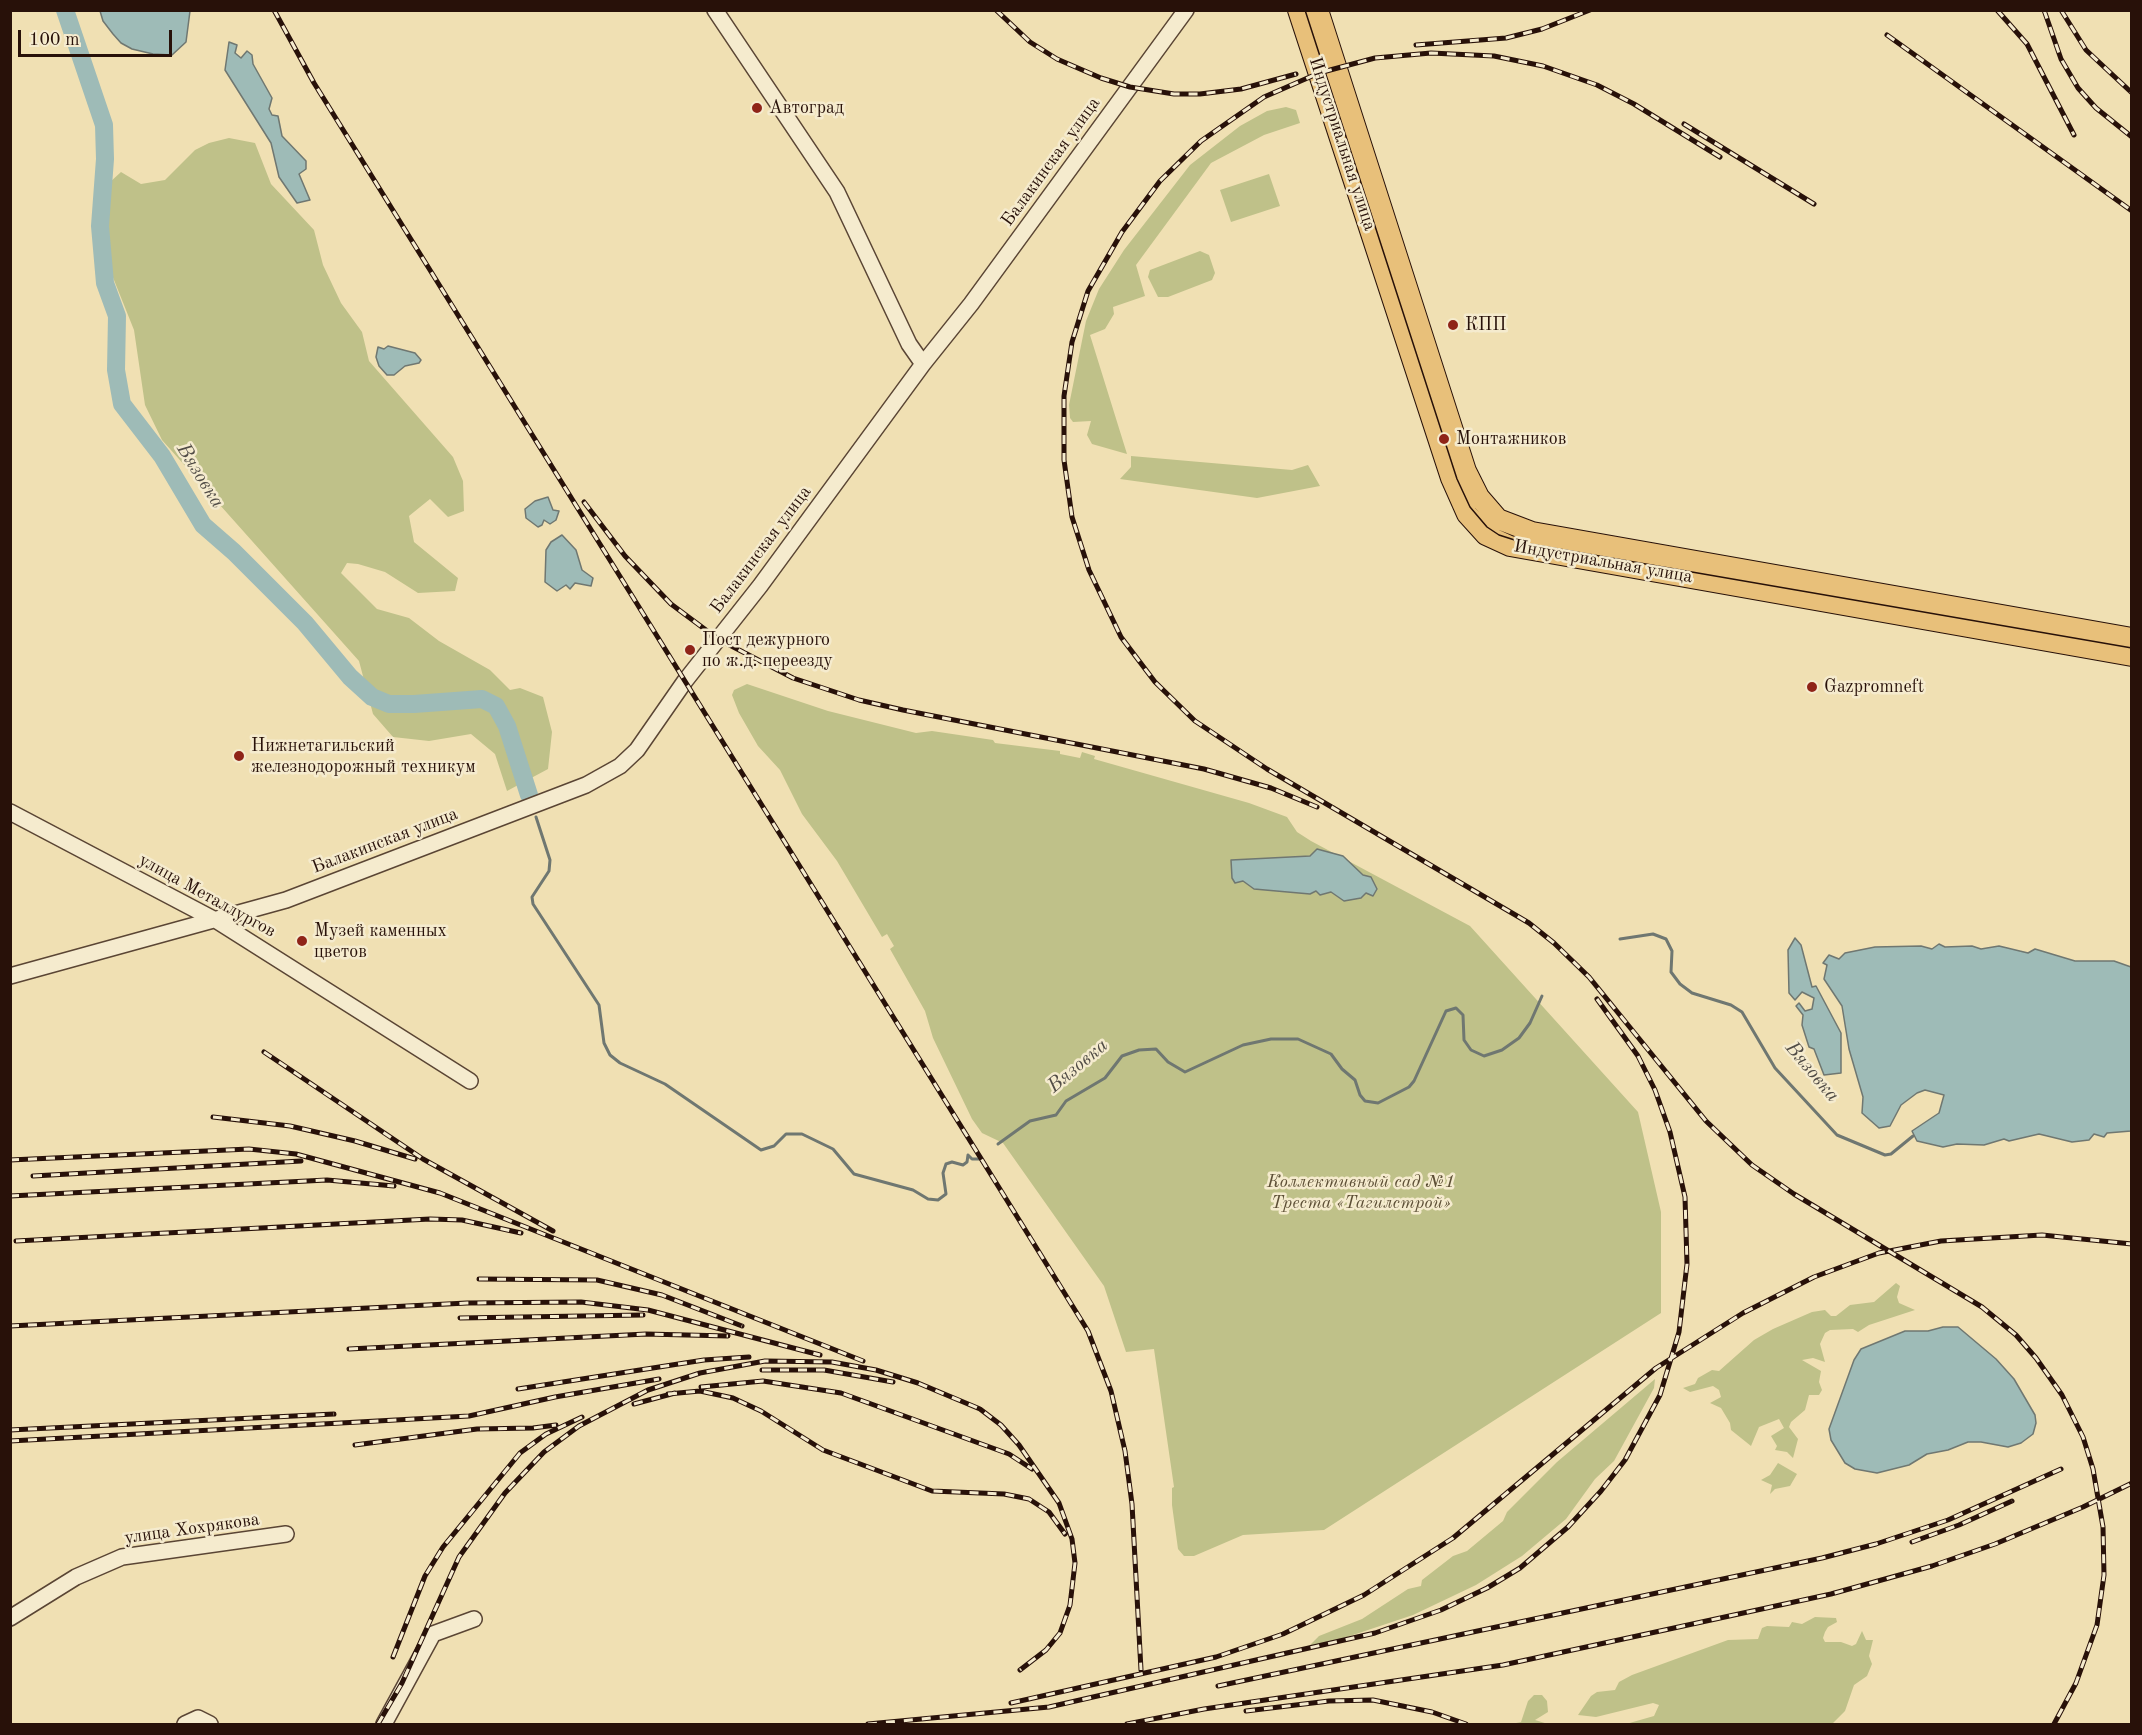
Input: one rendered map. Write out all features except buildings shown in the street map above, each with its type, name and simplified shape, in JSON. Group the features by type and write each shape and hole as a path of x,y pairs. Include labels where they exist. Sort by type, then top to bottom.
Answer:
{"main road":[{"name":"Индустриальная улица","path":"1298,10 1453,484 1467,514 1486,535 1510,546 2132,656"},
{"name":"Индустриальная улица","path":"1318,10 1466,471 1479,497 1498,519 1533,532 2132,638"}],"street":[{"path":"716,10 837,192 909,344 923,364"},
{"name":"Балакинская улица","path":"10,976 217,921 340,880 586,785 620,766 637,750 685,681 760,586 923,364 971,304 1186,10"},
{"name":"улица Металлургов","path":"10,812 217,921 470,1081"},
{"name":"улица Хохрякова","path":"10,1618 76,1577 122,1557 286,1534"},
{"path":"384,1725 433,1634 474,1619"}],"green space":[{"path":"1286,107 1296,110 1300,123 1264,135 1211,163 1136,265 1145,296 1113,307 1114,314 1105,329 1090,335 1127,454 1092,444 1087,435 1091,421 1073,422 1070,418 1069,405 1086,321 1099,289 1124,250 1190,165 1240,126 1267,111"},
{"path":"229,138 255,143 271,184 314,230 323,265 341,303 362,332 369,361 453,457 463,481 464,511 448,517 430,499 409,516 414,542 458,578 455,591 418,593 385,572 358,564 347,563 341,573 377,609 409,618 439,641 490,670 510,690 520,688 543,697 552,732 548,769 507,791 495,754 471,734 429,741 393,737 373,714 359,661 162,440 145,405 134,330 106,260 109,183 121,172 141,184 165,180 195,150 209,143"},
{"path":"1269,174 1280,206 1231,222 1220,190"},
{"path":"1200,251 1209,255 1215,273 1212,280 1168,297 1158,297 1148,277 1150,270"},
{"path":"1131,456 1292,470 1308,465 1320,486 1257,498 1120,479 1131,467"},
{"name":"Коллективный сад №1 Треста «Тагилстрой»","path":"747,684 828,711 916,733 932,731 993,740 995,743 1060,751 1060,754 1080,758 1082,752 1095,756 1094,759 1249,803 1287,817 1297,832 1311,841 1470,926 1638,1112 1661,1212 1661,1313 1324,1530 1243,1535 1194,1556 1184,1556 1178,1549 1172,1505 1172,1488 1174,1487 1154,1349 1126,1352 1104,1286 1003,1143 982,1133 972,1119 933,1038 925,1011 890,949 894,946 887,934 882,937 837,861 802,814 780,770 758,746 739,713 732,695 734,690"},
{"path":"1896,1283 1900,1286 1897,1297 1899,1303 1915,1310 1869,1325 1858,1332 1853,1329 1830,1330 1825,1333 1820,1344 1825,1362 1813,1358 1802,1360 1821,1371 1819,1382 1822,1390 1819,1395 1809,1395 1805,1410 1791,1422 1789,1427 1798,1439 1793,1458 1787,1452 1775,1450 1777,1446 1771,1436 1784,1428 1779,1419 1759,1427 1751,1446 1731,1430 1730,1423 1721,1408 1710,1403 1721,1397 1719,1390 1713,1386 1690,1392 1683,1388 1695,1384 1698,1378 1712,1370 1719,1371 1754,1340 1773,1329 1812,1312 1825,1310 1831,1316 1836,1316 1850,1305 1874,1302"},
{"path":"1655,1379 1654,1388 1614,1461 1595,1479 1566,1519 1522,1556 1476,1585 1413,1615 1341,1639 1308,1647 1319,1636 1362,1619 1408,1589 1421,1586 1422,1580 1453,1556 1467,1551 1503,1521 1507,1512 1557,1462"},
{"path":"1778,1463 1797,1474 1790,1486 1775,1489 1770,1494 1772,1485 1761,1480 1770,1475"},
{"path":"1815,1617 1836,1618 1837,1622 1828,1627 1825,1632 1823,1638 1825,1642 1841,1642 1852,1646 1856,1644 1862,1631 1866,1640 1873,1640 1869,1656 1872,1664 1867,1676 1854,1685 1845,1711 1832,1724 1626,1724 1654,1716 1659,1705 1653,1703 1596,1717 1578,1715 1591,1696 1597,1692 1615,1690 1619,1682 1632,1675 1728,1640 1758,1639 1762,1628 1767,1626 1789,1627 1792,1622 1802,1624"},
{"path":"1534,1695 1542,1695 1547,1701 1548,1712 1535,1720 1548,1724 1511,1724 1521,1722 1528,1701"}],"water":[{"path":"100,11 190,11 186,42 172,55 153,54 132,49 121,43 113,34 103,21"},
{"path":"229,42 237,45 235,53 241,58 247,51 252,55 253,64 272,98 269,109 272,115 278,116 282,136 306,161 306,169 299,174 310,200 297,203 279,177 271,143 225,70"},
{"path":"388,346 415,353 421,360 419,363 405,366 394,375 387,375 379,366 376,357 378,347 384,349"},
{"path":"548,497 553,510 559,511 556,520 550,524 544,520 538,527 526,518 525,509 535,501"},
{"path":"562,535 576,550 582,570 593,578 591,586 575,583 570,589 566,585 557,591 545,582 546,550 551,542"},
{"path":"1317,849 1343,856 1363,875 1371,877 1377,889 1373,896 1366,893 1361,898 1344,901 1331,892 1320,895 1316,891 1310,894 1254,889 1243,881 1235,883 1232,878 1231,860 1310,856"},
{"path":"1795,938 1801,945 1812,987 1816,986 1841,1033 1841,1073 1824,1075 1814,1049 1809,1047 1802,1025 1803,1015 1796,1006 1799,1003 1805,1011 1812,1009 1814,998 1802,992 1795,1000 1789,993 1788,950"},
{"path":"1939,944 1945,947 1972,946 1981,949 1999,946 2028,953 2035,949 2075,961 2114,961 2131,967 2131,1131 2107,1133 2104,1137 2094,1134 2089,1140 2072,1142 2039,1134 2009,1141 2004,1139 1984,1145 1957,1144 1943,1147 1917,1141 1912,1131 1939,1113 1944,1095 1925,1090 1917,1093 1901,1105 1890,1126 1879,1128 1862,1113 1863,1097 1849,1049 1842,1006 1824,979 1827,965 1823,963 1829,955 1839,959 1845,953 1875,947 1921,946 1932,949"},
{"path":"1943,1327 1958,1327 1996,1359 2014,1379 2035,1415 2036,1423 2033,1434 2021,1443 2008,1447 1968,1442 1948,1450 1927,1454 1909,1465 1877,1473 1855,1469 1845,1463 1831,1440 1829,1429 1854,1360 1861,1349 1905,1331 1928,1331"}],"waterway":[{"name":"Вязовка","path":"65,10 104,125 105,159 100,226 105,283 117,316 116,370 122,404 162,456 203,525 234,552 305,623 350,677 372,697 389,704 482,699 496,706 507,726 529,795"},
{"path":"536,817 550,860 549,871 532,897 533,904 599,1005 604,1043 610,1055 620,1063 665,1084 761,1150 774,1146 786,1134 802,1134 833,1149 854,1174 913,1190 928,1199 938,1200 946,1194 943,1173 946,1164 952,1162 963,1165 967,1162 968,1155 972,1159 979,1159"},
{"name":"Вязовка","path":"1620,939 1653,934 1666,939 1672,951 1671,972 1680,984 1692,993 1731,1005 1742,1012 1775,1068 1837,1135 1885,1155 1891,1154 1913,1136"},
{"name":"Вязовка","path":"998,1144 1030,1121 1056,1115 1066,1101 1105,1078 1122,1056 1139,1050 1156,1049 1168,1062 1185,1072 1243,1045 1271,1039 1298,1039 1331,1054 1342,1069 1355,1080 1360,1095 1365,1101 1378,1103 1409,1087 1414,1081 1446,1011 1456,1008 1463,1015 1464,1040 1471,1050 1484,1056 1502,1050 1519,1038 1530,1023 1542,996"}],"tram line":[{"path":"1305,10 1457,479 1470,507 1487,527 1499,535 1524,543 2132,648"}],"railway":[{"path":"274,10 314,83 1088,1331 1111,1391 1125,1451 1132,1504 1141,1670"},
{"path":"996,10 1030,42 1057,59 1101,78 1130,87 1174,94 1200,94 1241,89 1296,74"},
{"path":"1416,45 1506,38 1542,29 1590,10"},
{"path":"1997,10 2027,44 2074,135"},
{"path":"2044,10 2061,59 2078,88 2096,108 2132,137"},
{"path":"2061,10 2086,50 2132,93"},
{"path":"1887,35 2132,211"},
{"path":"1720,157 1634,104 1597,85 1543,66 1494,56 1431,53 1375,58 1319,73 1264,97 1201,141 1160,181 1122,232 1088,291 1072,342 1064,396 1064,460 1072,517 1089,570 1121,637 1155,682 1195,721 1267,769 1529,923 1554,943 1589,977 1706,1121 1752,1165 1794,1194 1982,1307 2016,1335 2036,1358 2062,1395 2083,1437 2093,1469 2103,1527 2104,1575 2097,1625 2076,1683 2054,1724"},
{"path":"1684,124 1814,204"},
{"path":"584,502 625,556 671,604 718,639 793,678 859,700 903,710 1204,769 1271,788 1317,807"},
{"path":"868,1724 1049,1707 1375,1633 1441,1610 1487,1588 1520,1568 1568,1527 1601,1491 1625,1460 1660,1395 1679,1332 1687,1264 1685,1197 1670,1132 1655,1090 1638,1056 1597,999"},
{"path":"264,1052 423,1159 553,1231"},
{"path":"213,1117 290,1126 355,1141 415,1159"},
{"path":"10,1160 249,1149 296,1154 440,1193 863,1361"},
{"path":"33,1176 301,1161"},
{"path":"10,1196 327,1180 394,1186"},
{"path":"16,1241 430,1219 462,1220 521,1233"},
{"path":"1011,1703 1216,1657 1283,1634 1364,1595 1453,1538 1656,1368 1743,1313 1814,1277 1879,1253 1941,1241 2042,1235 2132,1244"},
{"path":"479,1279 597,1280 662,1295 742,1326"},
{"path":"10,1326 467,1303 581,1302 648,1310 820,1355"},
{"path":"460,1318 643,1315"},
{"path":"349,1349 646,1334 728,1336"},
{"path":"518,1389 704,1360 749,1357"},
{"path":"378,1724 402,1683 459,1557 505,1493 544,1452 579,1426 648,1390 700,1373 765,1361 832,1362 876,1370 918,1383 980,1409 1001,1425 1019,1445 1059,1503 1072,1539 1075,1563 1070,1605 1060,1633 1046,1650 1020,1670"},
{"path":"762,1370 824,1370 893,1382"},
{"path":"10,1441 469,1416 555,1397 659,1379"},
{"path":"701,1387 763,1381 841,1393 1009,1454 1032,1469"},
{"path":"668,1394 700,1391 733,1398 761,1411 823,1450 932,1491 1004,1494 1029,1499 1049,1512 1065,1534"},
{"path":"634,1404 675,1393"},
{"path":"10,1430 334,1414"},
{"path":"393,1657 425,1576 443,1547 520,1453 546,1434 582,1417"},
{"path":"355,1445 477,1429 533,1428 556,1425"},
{"path":"1218,1686 1822,1558 1876,1544 1948,1520 2061,1469"},
{"path":"1127,1724 1204,1709 1503,1665 1831,1594 1932,1566 1995,1544 2083,1507 2132,1483"},
{"path":"1912,1542 1959,1525 2012,1501"},
{"path":"1246,1711 1329,1701 1373,1700 1432,1712 1466,1724"}],"place":[{"name":"Автоград","path":"757,108"},
{"name":"КПП","path":"1453,325"},
{"name":"Монтажников","path":"1444,439"},
{"name":"Пост дежурного по ж.д. переезду","path":"690,650"},
{"name":"Gazpromneft","path":"1812,687"},
{"name":"Нижнетагильский железнодорожный техникум","path":"239,756"},
{"name":"Музей каменных цветов","path":"302,941"}]}
